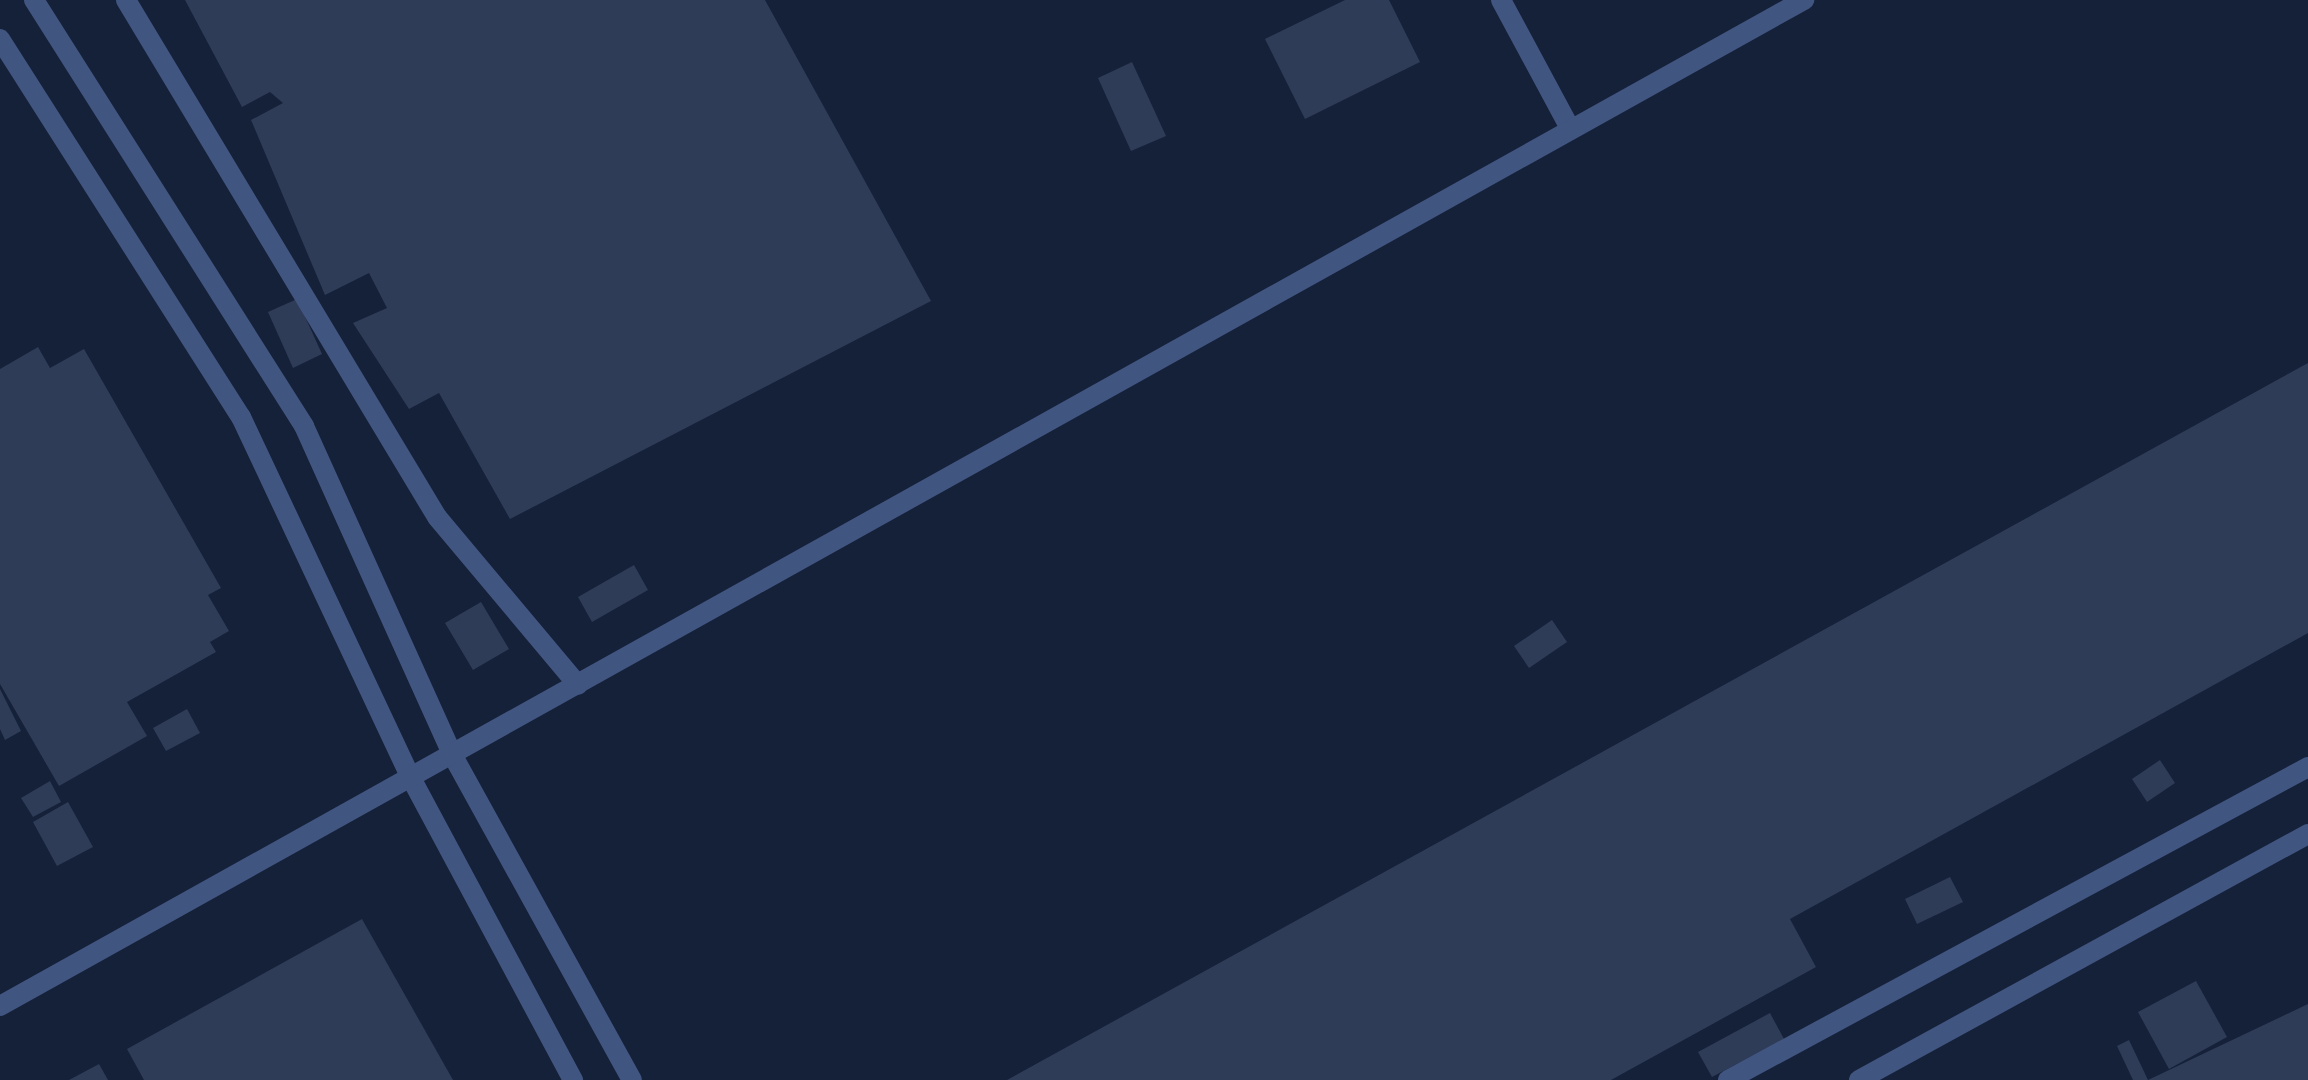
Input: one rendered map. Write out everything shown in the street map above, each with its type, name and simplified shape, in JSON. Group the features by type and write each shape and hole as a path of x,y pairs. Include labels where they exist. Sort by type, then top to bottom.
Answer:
{"street":[{"path":"34,0 304,426 453,756 632,1080"},
{"path":"126,0 437,517 578,685"},
{"path":"0,1006 1804,0"},
{"path":"1508,2 1570,128"},
{"path":"0,39 241,417 411,778 573,1080"},
{"path":"1728,1080 2308,767"},
{"path":"1859,1080 2308,834"}],"building":[{"path":"185,0 765,0 931,301 510,519 439,393 409,409 353,323 387,308 369,273 325,295 251,120 283,103 270,92 242,107"},
{"path":"1345,0 1389,0 1420,62 1305,119 1265,39"},
{"path":"1132,62 1166,136 1131,151 1098,78"},
{"path":"297,299 322,354 293,368 268,312"},
{"path":"38,347 50,368 84,349 221,588 208,595 229,631 210,642 216,652 127,702 147,736 59,786 0,684 0,369"},
{"path":"2308,363 2308,633 1790,919 1816,967 1611,1080 1007,1080"},
{"path":"634,565 648,590 592,622 578,597"},
{"path":"481,602 509,649 473,670 445,623"},
{"path":"1552,620 1567,642 1529,668 1514,646"},
{"path":"0,689 21,731 5,740 0,729"},
{"path":"187,709 200,733 166,751 153,728"},
{"path":"2160,760 2175,783 2147,802 2132,779"},
{"path":"50,781 61,802 33,817 21,798"},
{"path":"68,802 93,847 57,866 33,822"},
{"path":"1950,877 1963,902 1917,924 1905,899"},
{"path":"362,919 453,1080 144,1080 127,1049"},
{"path":"2196,981 2227,1037 2169,1069 2138,1012"},
{"path":"2308,1004 2308,1080 2148,1080"},
{"path":"1770,1013 1784,1039 1712,1077 1698,1052"},
{"path":"2129,1040 2148,1080 2133,1080 2117,1046"},
{"path":"99,1064 108,1080 69,1080"}]}
